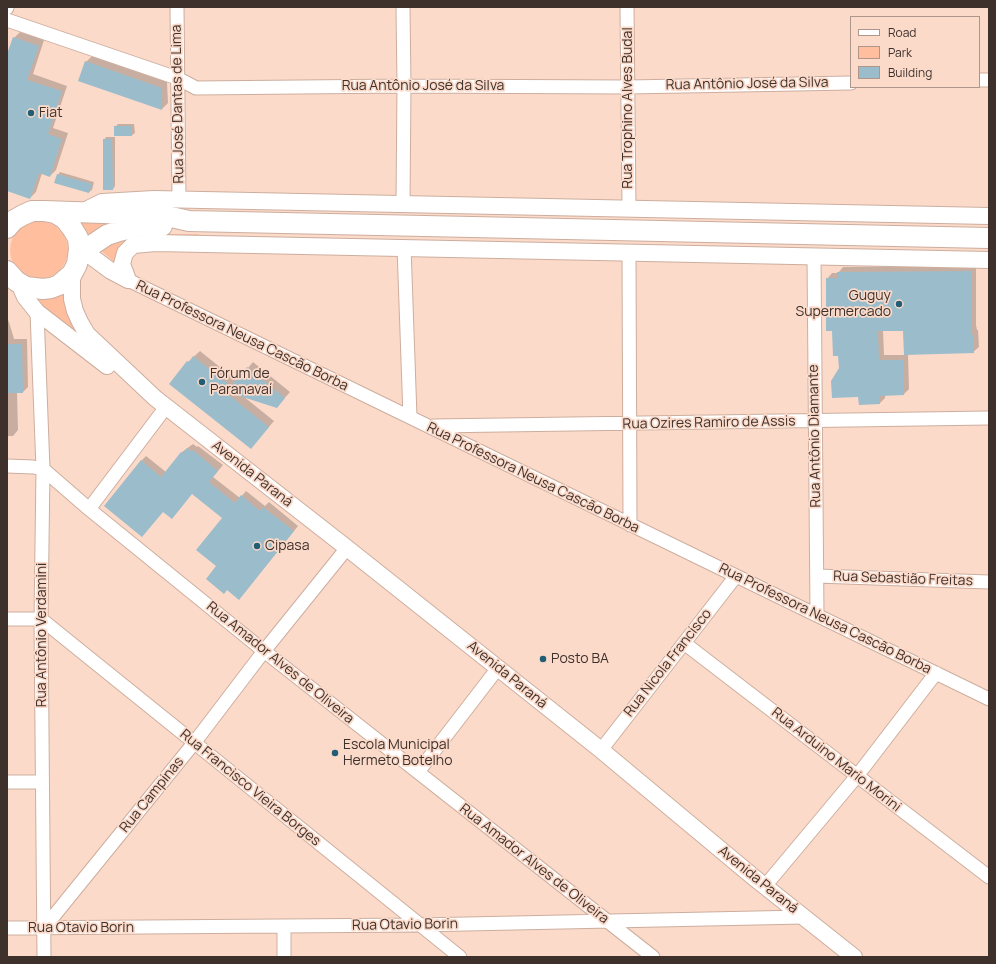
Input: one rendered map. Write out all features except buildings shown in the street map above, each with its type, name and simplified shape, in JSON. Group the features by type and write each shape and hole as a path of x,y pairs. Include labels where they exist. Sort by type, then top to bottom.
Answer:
{"main road":[{"path":"7,228 14,220 15,216 32,211 44,211 162,215 189,221 989,238"},
{"path":"12,279 34,289 47,289 59,285 72,274 77,264 79,252 78,238 72,228 65,219 44,211"},
{"path":"79,252 107,235 119,231 136,227 162,226 189,221"}],"street":[{"name":"Rua José Dantas de Lima","path":"177,7 179,200"},
{"path":"403,7 403,204"},
{"name":"Rua Trophino Alves Budal","path":"627,7 629,209"},
{"name":"Rua Antônio José da Silva","path":"7,20 177,78 196,88 404,86 628,87 850,83"},
{"path":"82,212 102,202 154,199 989,216"},
{"path":"128,280 122,264 124,252 133,245 142,243 404,247 989,260"},
{"path":"404,247 410,417"},
{"name":"Rua Professora Neusa Cascão Borba","path":"79,252 92,257 111,271 128,280 989,699"},
{"path":"629,252 630,525"},
{"name":"Rua Antônio Diamante","path":"814,256 817,615"},
{"name":"Avenida Paraná","path":"72,274 72,299 75,311 87,334 160,403"},
{"name":"Avenida Paraná","path":"12,279 37,312 103,364 160,403 347,548 600,750 854,957"},
{"name":"Rua Antônio Verdamini","path":"37,312 43,469 41,619 44,957"},
{"path":"88,509 160,403"},
{"name":"Rua Ozires Ramiro de Assis","path":"429,426 989,418"},
{"path":"7,466 33,466 43,469"},
{"name":"Rua Amador Alves de Oliveira","path":"43,469 88,509 264,651 605,921 653,957"},
{"name":"Rua Campinas","path":"44,928 194,743 264,651 347,548"},
{"name":"Rua Nicola Francisco","path":"600,750 736,576"},
{"name":"Rua Sebastião Freitas","path":"817,576 989,582"},
{"path":"7,620 41,619"},
{"name":"Rua Francisco Vieira Borges","path":"41,619 418,925 460,957"},
{"name":"Rua Arduino Mario Morini","path":"684,643 989,877"},
{"path":"418,772 498,668"},
{"path":"765,886 857,776 936,673"},
{"path":"7,782 42,782"},
{"name":"Rua Otavio Borin","path":"7,928 418,925 804,917"},
{"path":"284,926 284,957"}],"green space":[{"path":"74,218 160,220 88,240"},
{"path":"39,221 55,226 63,234 68,250 63,266 55,274 39,279 23,274 15,266 10,250 15,234 23,226"},
{"path":"149,234 199,234 199,239 143,237 114,262 98,248 99,246"},
{"path":"64,290 93,348 45,309 38,300 39,298"}],"place":[{"name":"Fiat","path":"31,113"},
{"name":"Guguy Supermercado","path":"899,304"},
{"name":"Fórum de Paranavaí","path":"202,382"},
{"name":"Cipasa","path":"257,546"},
{"name":"Posto BA","path":"543,659"},
{"name":"Escola Municipal Hermeto Botelho","path":"335,753"}]}
